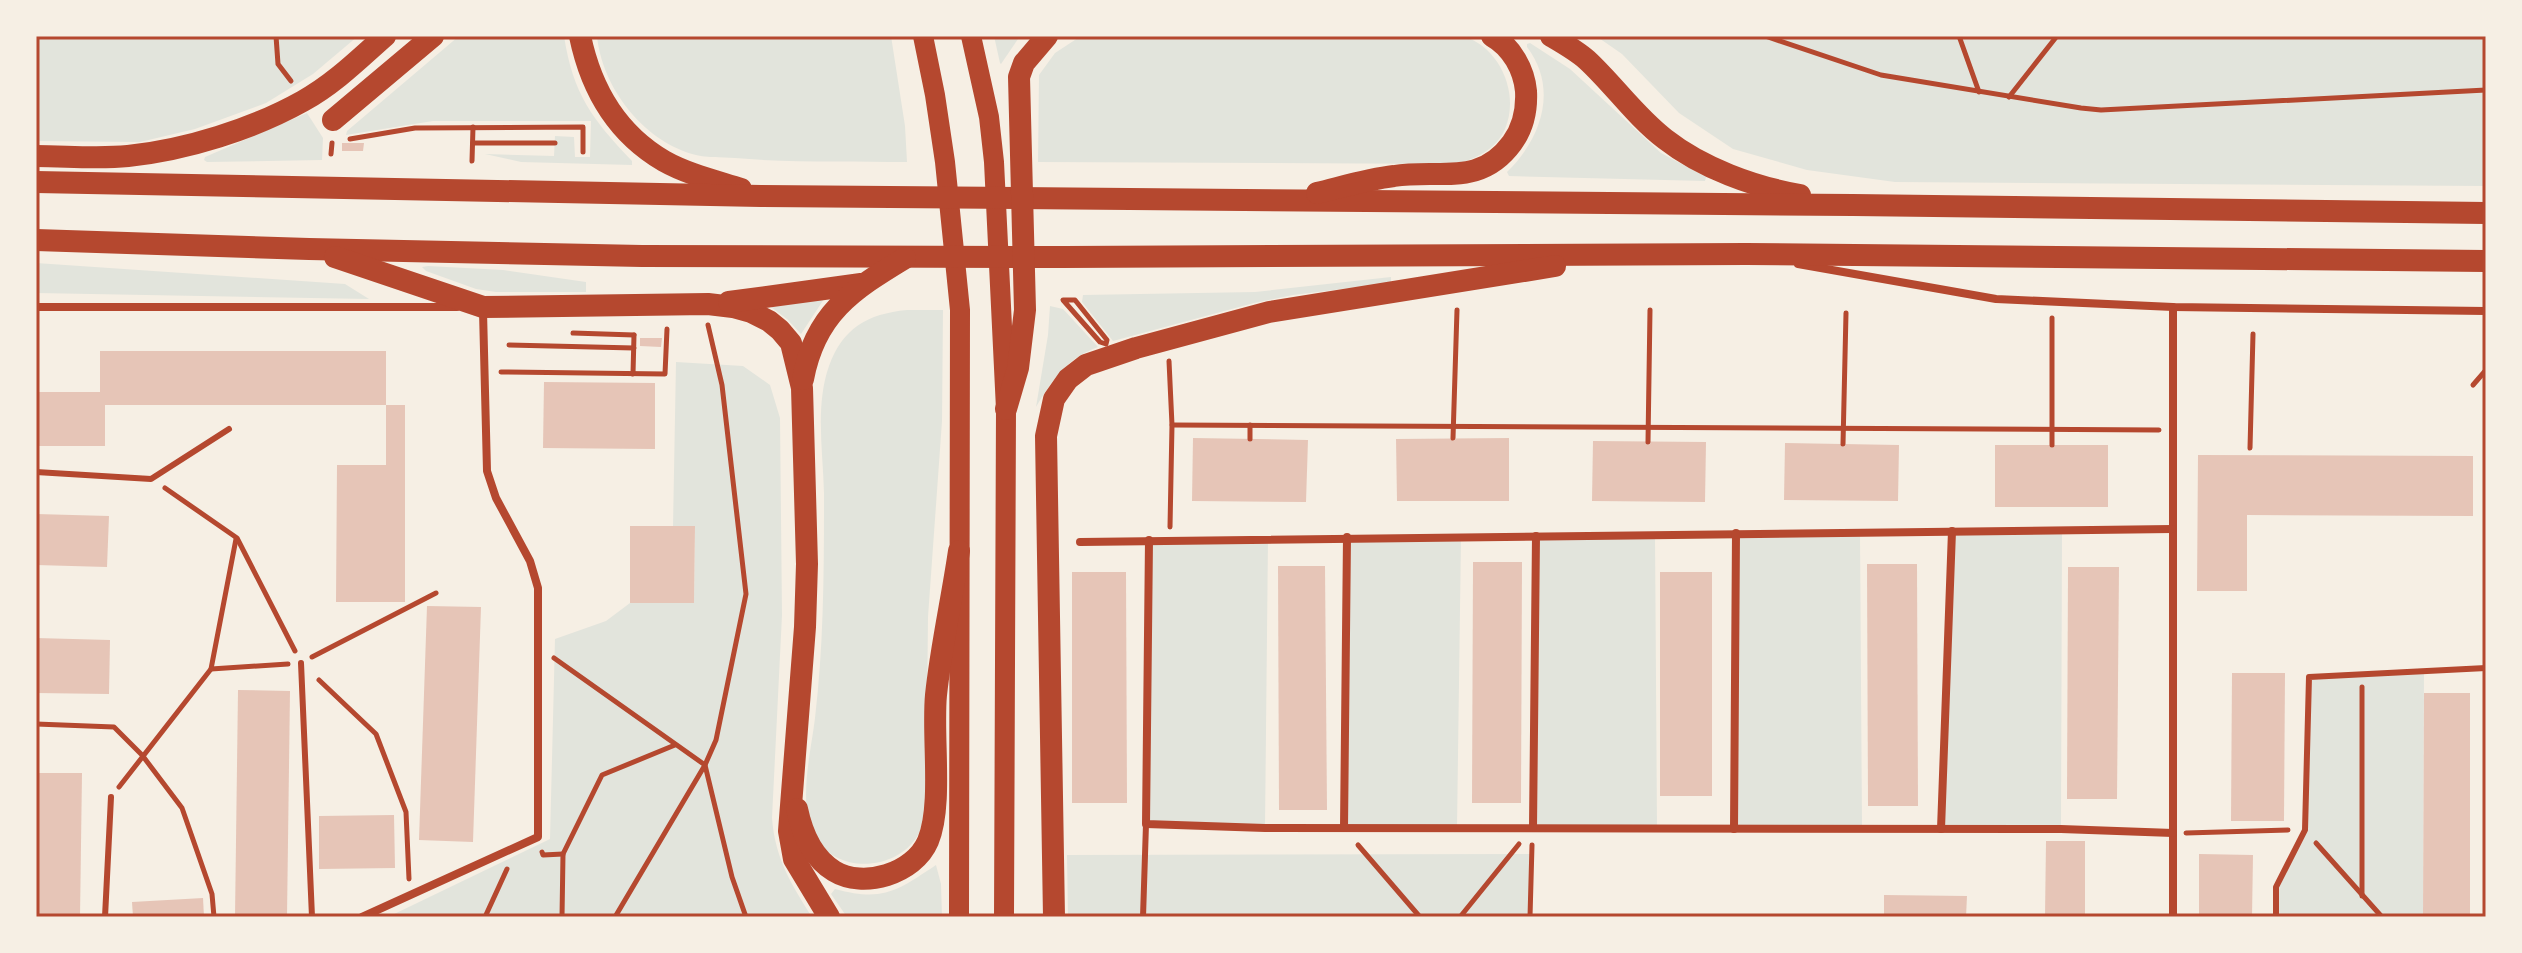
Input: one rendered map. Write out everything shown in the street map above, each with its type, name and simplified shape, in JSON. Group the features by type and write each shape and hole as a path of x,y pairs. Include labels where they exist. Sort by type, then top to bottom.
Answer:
{"highway":[{"path":"36,156 127,156 195,144 275,115 305,100 327,86 385,36"},
{"path":"332,131 433,36"},
{"path":"580,36 594,85 607,109 639,144 667,163 761,196"},
{"path":"1006,409 1018,368 1025,310 1019,77 1024,63 1047,36"},
{"path":"1276,202 1395,175 1461,174 1481,170 1495,162 1520,133 1526,108 1522,71 1512,55 1492,36"},
{"path":"1551,36 1585,59 1665,139 1694,157 1779,192 1853,205"},
{"path":"36,182 907,198 2486,213"},
{"path":"36,240 642,256 1746,254 2486,261"},
{"path":"309,249 483,307 708,314 862,284"},
{"path":"1054,917 1046,436 1050,408 1060,389 1086,365 1243,318 1298,306 1623,254"},
{"path":"829,917 794,859 789,831 807,564 802,388 807,359 823,324 838,304 862,284 907,257"},
{"path":"708,314 733,307 769,321 791,343 802,388"},
{"path":"792,777 798,815 811,848 820,860 841,875 868,879 888,874 922,852 928,841 934,811 936,696 959,551"}],"main road":[{"path":"923,36 935,95 954,241 961,339 959,917"},
{"path":"971,36 991,132 1006,409 1004,917"}],"street":[{"path":"1746,254 1996,299 2173,307 2486,311"},
{"path":"36,307 483,307 487,471 496,498 530,561 538,588 538,837 362,917"},
{"path":"2173,307 2173,917"},
{"path":"1080,542 2172,529"},
{"path":"1941,829 1952,531"},
{"path":"1734,829 1736,533"},
{"path":"1533,828 1536,536"},
{"path":"1344,828 1347,537"},
{"path":"1149,540 1146,824 2173,833"}],"lane":[{"path":"36,472 151,479 229,429"},
{"path":"301,663 312,917"},
{"path":"2276,917 2276,887 2305,830 2309,677 2486,668"},
{"path":"105,917 111,797"},
{"path":"1143,917 1146,824"}],"path":[{"path":"276,36 278,64 298,91"},
{"path":"1765,36 1881,75 2101,110 2486,90"},
{"path":"1959,36 1979,92"},
{"path":"2009,97 2057,36"},
{"path":"472,161 473,127"},
{"path":"332,131 583,127 583,152"},
{"path":"473,143 555,143"},
{"path":"1063,300 1075,300 1102,339 1063,300"},
{"path":"1453,438 1457,310"},
{"path":"1648,442 1650,310"},
{"path":"1843,444 1846,313"},
{"path":"615,917 705,765 716,740 746,594 722,385 708,314"},
{"path":"498,372 665,374 667,324"},
{"path":"573,333 634,335 633,374"},
{"path":"2052,334 2052,445"},
{"path":"2250,448 2253,334"},
{"path":"509,345 634,348"},
{"path":"1169,356 1172,425 1170,540"},
{"path":"2473,385 2486,370"},
{"path":"1172,425 2172,430"},
{"path":"1250,425 1250,439"},
{"path":"151,479 237,538 301,663 376,734 406,812 410,895"},
{"path":"111,797 211,669 237,538"},
{"path":"211,669 301,663 436,593"},
{"path":"539,648 705,765 732,877 746,917"},
{"path":"2362,674 2362,896"},
{"path":"36,724 114,727 142,755 182,808 212,894 214,917"},
{"path":"562,917 563,854 602,775 676,745"},
{"path":"1344,828 1420,917"},
{"path":"1460,917 1533,828"},
{"path":"1530,917 1533,828"},
{"path":"485,917 518,846"}],"shaded area":[{"path":"36,36 358,36 313,74 266,103 195,129 140,142 36,141"},
{"path":"459,36 564,36 573,74 586,104 632,161 632,165 521,162 485,154 554,156 555,136 574,137 575,157 590,157 591,121 433,121 346,135"},
{"path":"597,36 891,36 905,126 907,162 713,157 674,147 641,124 616,92 600,55"},
{"path":"994,36 1020,36 1001,64 1000,63"},
{"path":"1081,36 1463,36 1487,50 1497,61 1508,87 1509,115 1496,143 1477,156 1455,164 1038,162 1039,75 1055,53"},
{"path":"1596,36 2486,36 2486,186 1895,182 1807,170 1733,149 1679,113 1622,54"},
{"path":"1530,43 1570,69 1661,153 1706,177 1705,181 1509,176 1507,172 1529,144 1542,113 1542,80 1537,63 1527,47"},
{"path":"307,113 323,138 322,160 204,160 205,157"},
{"path":"36,263 345,284 369,299 36,293"},
{"path":"422,267 503,270 586,282 586,292 496,292 476,289"},
{"path":"1391,277 1391,283 1254,303 1113,341 1082,302 1083,295 1255,292"},
{"path":"824,299 801,334 771,307"},
{"path":"1050,306 1063,309 1098,347 1077,357 1061,371 1036,407 1048,335"},
{"path":"907,310 943,310 942,421 928,617 926,806 920,832 908,847 882,861 852,863 837,858 815,837 806,795 818,690 823,606 822,397 829,366 849,333 868,319"},
{"path":"676,362 743,366 770,385 780,418 782,615 772,818 785,870 812,917 388,917 550,839 555,639 606,621 630,603 694,603 695,527 673,527"},
{"path":"2062,530 2061,829 1941,829 1952,531"},
{"path":"1860,532 1862,829 1734,829 1736,533"},
{"path":"1655,534 1657,828 1533,828 1536,536"},
{"path":"1347,537 1461,537 1457,828 1344,828"},
{"path":"1268,538 1265,828 1146,824 1149,540"},
{"path":"2424,671 2423,917 2276,917 2276,887 2305,830 2309,677"},
{"path":"1532,854 1530,917 1068,917 1067,855"},
{"path":"936,865 941,884 942,917 847,917 831,894 835,889 866,894 889,892"}],"building":[{"path":"342,143 364,143 363,151 342,151"},
{"path":"640,338 662,338 661,347 640,346"},
{"path":"100,351 386,351 386,405 105,405 105,446 36,446 36,392 100,392"},
{"path":"544,382 655,383 655,449 543,448"},
{"path":"386,405 405,405 405,602 336,602 337,465 386,465"},
{"path":"1193,438 1308,440 1306,502 1192,501"},
{"path":"1509,438 1509,501 1397,501 1396,439"},
{"path":"1593,441 1706,442 1705,502 1592,501"},
{"path":"1785,443 1899,445 1898,501 1784,500"},
{"path":"1995,445 2108,445 2108,507 1995,507"},
{"path":"2198,455 2473,456 2473,516 2247,515 2247,591 2197,591"},
{"path":"36,514 109,516 107,567 36,565"},
{"path":"630,526 695,526 694,603 630,603"},
{"path":"1473,562 1522,562 1521,803 1472,803"},
{"path":"1867,564 1917,564 1918,806 1868,806"},
{"path":"1278,566 1325,566 1327,810 1279,810"},
{"path":"2068,567 2119,567 2117,799 2067,799"},
{"path":"1072,572 1126,572 1127,803 1072,803"},
{"path":"1660,572 1712,572 1712,796 1660,796"},
{"path":"427,606 481,607 473,842 419,840"},
{"path":"36,638 110,640 109,694 36,693"},
{"path":"2232,673 2285,673 2284,821 2231,821"},
{"path":"238,690 290,691 287,917 235,917"},
{"path":"2424,693 2470,693 2470,917 2423,917"},
{"path":"36,773 82,773 80,917 36,917"},
{"path":"394,815 395,868 319,869 319,816"},
{"path":"2046,841 2085,841 2085,917 2045,917"},
{"path":"2199,854 2253,855 2252,917 2199,917"},
{"path":"1884,895 1967,896 1966,917 1884,917"},
{"path":"203,898 204,917 133,917 132,902"}]}
